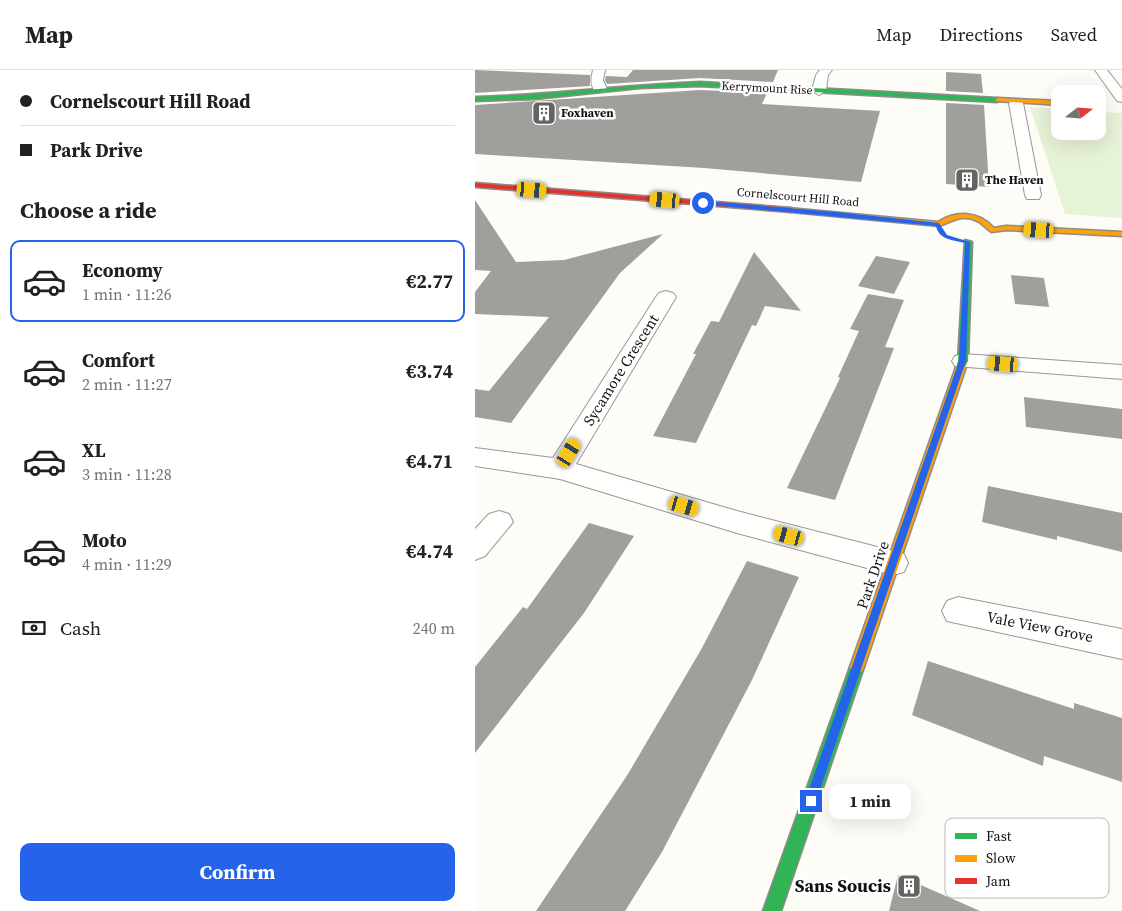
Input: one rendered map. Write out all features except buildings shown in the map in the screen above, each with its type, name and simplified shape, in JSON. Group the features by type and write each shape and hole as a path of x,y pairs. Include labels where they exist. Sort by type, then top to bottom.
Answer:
{"street":[{"path":"599,70 597,80 600,89"},
{"path":"819,90 822,75 826,70"},
{"path":"1101,70 1122,98"},
{"name":"Kerrymount Rise","path":"475,99 535,97 600,89 700,84 1016,103 1051,103"},
{"path":"1016,103 1033,195"},
{"path":"1106,104 1122,104"},
{"name":"Cornelscourt Hill Road","path":"475,185 836,213 939,224 947,218 962,216 985,222 992,230"},
{"path":"939,224 940,232 945,236"},
{"path":"992,230 1007,228 1122,234"},
{"name":"Park Drive","path":"773,911 963,361 964,242 989,237 992,230"},
{"name":"Sycamore Crescent","path":"560,468 666,297"},
{"path":"963,361 1122,372"},
{"path":"475,457 560,468 737,522 893,563"},
{"path":"475,548 499,522"},
{"name":"Vale View Grove","path":"958,611 1122,644"}],"green space":[{"path":"1030,107 1051,108 1051,140 1106,140 1106,112 1122,113 1122,218 1065,214"}],"traffic: fast":[{"path":"475,99 535,97 640,86 700,84 997,100"},
{"path":"961,367 963,361 968,242"},
{"path":"772,911 857,667"}],"traffic: slow":[{"path":"997,100 1051,103"},
{"path":"791,210 939,224 952,217 967,216 981,220 992,230"},
{"path":"992,230 1006,228 1122,234"},
{"path":"857,667 961,367"}],"traffic: jam":[{"path":"475,185 791,210"}],"place":[{"name":"Foxhaven","path":"544,113"},
{"name":"The Haven","path":"967,180"},
{"name":"Sans Soucis","path":"909,886"}],"route":[{"path":"703,203 836,213 895,221 939,224 938,228 945,236 968,242 963,361 811,801"}]}
